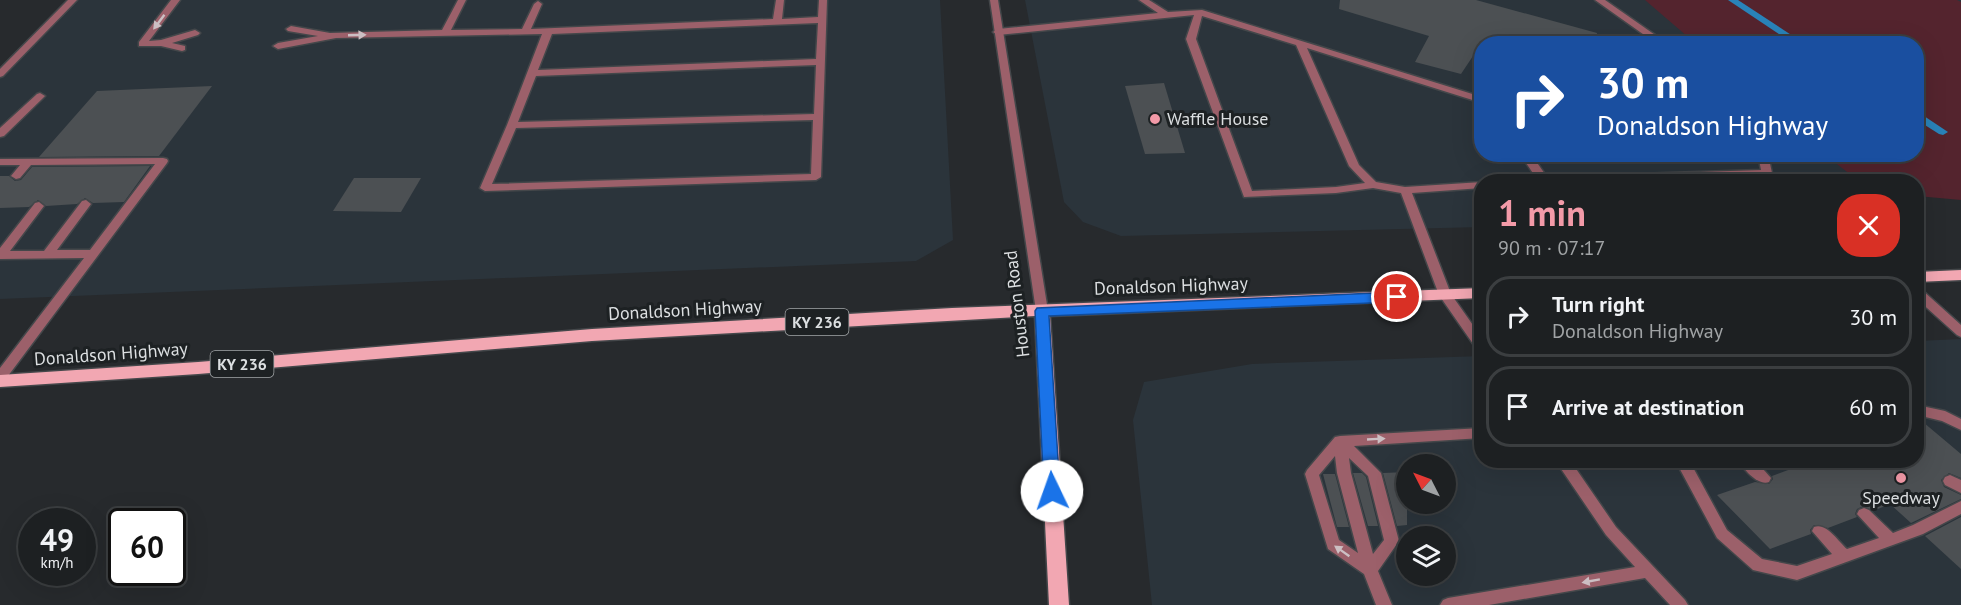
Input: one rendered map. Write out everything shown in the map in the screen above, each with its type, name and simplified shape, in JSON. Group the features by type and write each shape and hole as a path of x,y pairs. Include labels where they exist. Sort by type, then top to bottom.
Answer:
{"main road":[{"path":"1924,277 1961,275"},
{"name":"Donaldson Highway","path":"0,379 198,368 592,335 940,315 1474,293"},
{"name":"Houston Road","path":"1042,311 1059,605"}],"street":[{"path":"0,74 73,0"},
{"path":"176,0 142,44 161,43 195,33"},
{"path":"446,32 462,0"},
{"path":"777,22 780,0"},
{"path":"548,31 485,188 816,177 823,0"},
{"name":"Houston Road","path":"994,0 1042,311"},
{"path":"1143,0 1166,15"},
{"path":"1599,0 1653,36"},
{"path":"525,32 538,4"},
{"path":"998,32 1198,12 1474,98"},
{"path":"1198,12 1191,39 1248,195 1336,190 1373,185 1405,190 1474,186"},
{"path":"278,46 336,36 525,32 822,20"},
{"path":"291,29 336,36"},
{"path":"161,43 182,48"},
{"path":"1300,44 1354,166 1373,185"},
{"path":"532,73 820,62"},
{"path":"0,134 40,96"},
{"path":"512,125 819,117"},
{"path":"64,173 73,161"},
{"path":"0,162 73,161 111,166 163,161 0,379"},
{"path":"16,176 28,162"},
{"path":"1739,174 1767,173 1765,162"},
{"path":"1405,190 1445,295 1474,337"},
{"path":"48,254 86,204"},
{"path":"0,255 39,206"},
{"path":"0,255 93,254"},
{"path":"1924,298 1961,332"},
{"path":"1924,411 1946,416 1961,425"},
{"path":"1370,570 1333,544 1312,474 1340,441 1474,433"},
{"path":"1340,441 1374,473 1392,541 1370,570"},
{"path":"1340,441 1344,473 1370,570 1384,605"},
{"path":"1568,468 1611,531 1680,605"},
{"path":"1686,468 1722,534 1758,564 1797,573 1918,530 1961,507"},
{"path":"1753,468 1764,478"},
{"path":"1864,514 1890,540"},
{"path":"1819,531 1844,556"},
{"path":"1448,605 1649,571"}],"shaded area":[{"path":"73,0 940,0 953,240 916,261 0,299 0,74"},
{"path":"1025,0 1961,0 1961,45 1924,45 1924,36 1474,36 1474,162 1846,162 1855,174 1474,174 1474,227 1121,236 1083,222 1064,202"},
{"path":"1645,0 1957,0 1961,2 1961,200 1924,197 1924,174 1850,174 1834,162 1924,162 1924,36 1687,36"},
{"path":"1961,339 1961,605 1152,605 1133,420 1144,382 1252,364 1474,356 1474,468 1924,468 1924,341"}],"building":[{"path":"1340,0 1476,0 1597,33 1597,36 1474,36 1474,54 1461,74 1415,62 1429,36 1339,9"},
{"name":"Waffle House","path":"1164,83 1185,153 1145,154 1125,86"},
{"path":"212,86 159,156 39,157 97,91"},
{"path":"150,166 124,202 93,203 85,198 77,204 46,206 38,200 29,207 0,208 0,176 9,176 15,181 21,180 32,167"},
{"path":"354,178 421,178 401,212 333,211"},
{"path":"1924,423 1961,454 1961,478 1949,473 1941,480 1944,487 1961,495 1961,499 1911,523 1890,504 1873,511 1863,506 1857,509 1855,514 1857,517 1828,528 1814,525 1810,530 1811,534 1770,549 1717,495 1755,482 1769,484 1773,479 1772,476 1794,468 1924,468"},
{"path":"1396,472 1396,514 1407,514 1407,525 1397,526 1383,473"},
{"path":"1353,473 1362,473 1366,477 1378,526 1368,526"},
{"path":"1323,474 1335,474 1349,527 1337,527"},
{"path":"1961,517 1961,569 1925,536"}],"waterway":[{"path":"1732,0 1788,36"},
{"path":"1924,120 1943,132"}],"place":[{"name":"Waffle House","path":"1155,119"},
{"name":"Speedway","path":"1901,478"}],"route":[{"path":"1052,491 1042,311 1397,297"}]}
